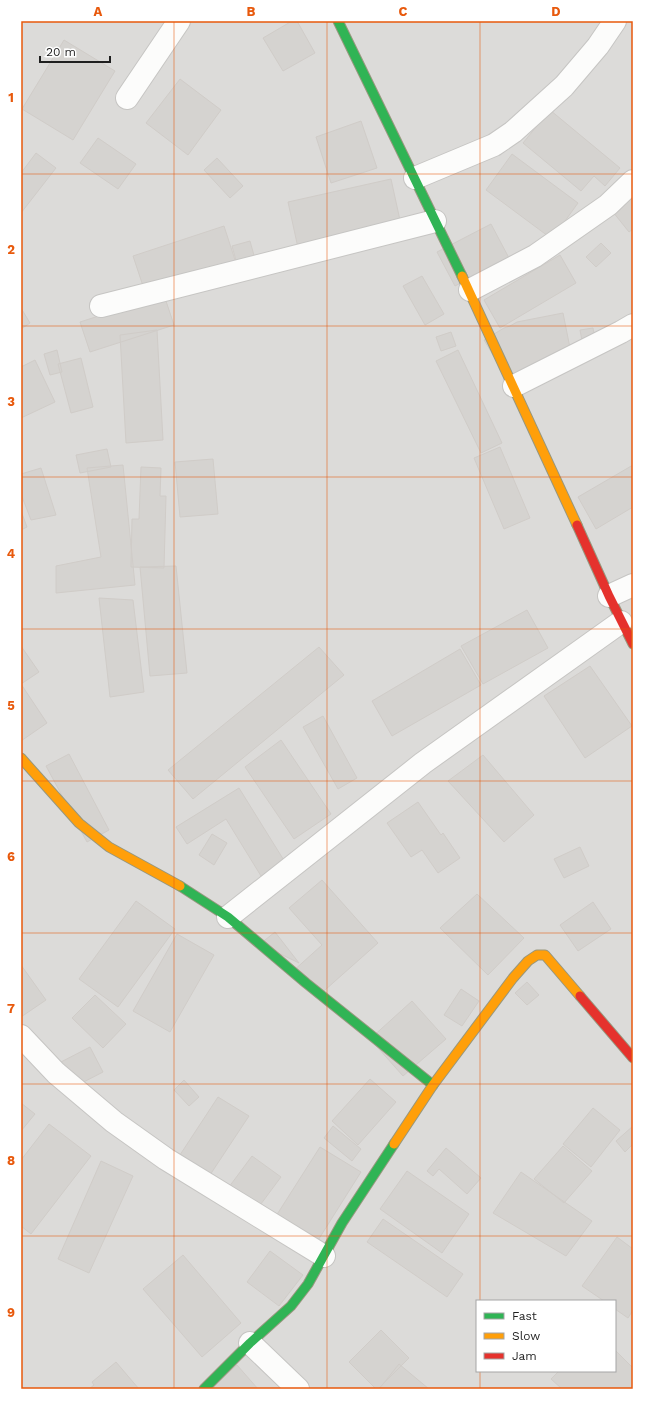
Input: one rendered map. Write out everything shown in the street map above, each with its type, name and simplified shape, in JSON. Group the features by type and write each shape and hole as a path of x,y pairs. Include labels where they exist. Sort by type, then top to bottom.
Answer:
{"street":[{"path":"127,98 179,21"},
{"path":"338,21 470,290 609,596 633,644"},
{"path":"415,178 494,145 513,132 564,86 598,46 615,21"},
{"path":"470,290 535,256 608,205 633,181"},
{"path":"101,306 436,221"},
{"path":"514,386 622,332 633,325"},
{"path":"609,596 633,585"},
{"path":"228,917 423,763 621,622"},
{"path":"21,758 79,823 109,847 192,893 228,917 306,983 433,1085"},
{"path":"204,1389 250,1343 291,1306 308,1284 342,1223 433,1085 513,978 528,961 537,956 545,955 633,1058"},
{"path":"21,1036 56,1073 114,1122 166,1159 324,1256"},
{"path":"250,1343 298,1389"}],"shaded area":[{"path":"21,21 633,21 633,1389 21,1389"}],"building":[{"path":"292,21 297,21 315,53 283,71 263,38"},
{"path":"64,40 115,71 73,140 22,109"},
{"path":"180,79 221,110 188,155 146,123"},
{"path":"550,110 620,168 605,186 594,176 581,191 523,143"},
{"path":"361,121 377,168 331,183 316,137"},
{"path":"98,138 136,164 118,189 80,163"},
{"path":"36,153 56,168 21,213 21,173"},
{"path":"512,154 578,203 552,239 486,190"},
{"path":"217,158 243,186 230,198 204,170"},
{"path":"391,179 403,234 300,257 288,202"},
{"path":"633,180 633,229 629,232 605,202"},
{"path":"491,224 509,258 455,286 437,252"},
{"path":"224,226 236,263 145,292 133,256"},
{"path":"250,241 255,259 237,264 232,246"},
{"path":"601,243 611,253 596,267 586,257"},
{"path":"560,255 576,283 500,328 484,300"},
{"path":"422,276 444,314 425,325 403,286"},
{"path":"164,295 174,325 90,352 80,322"},
{"path":"21,308 30,323 21,329"},
{"path":"563,313 570,348 583,346 580,330 593,328 597,351 562,364 505,375 484,340 517,322"},
{"path":"157,330 163,440 126,443 120,335"},
{"path":"451,332 456,346 441,351 436,337"},
{"path":"57,350 62,372 50,375 44,354"},
{"path":"458,350 502,443 481,453 436,361"},
{"path":"81,358 93,407 71,413 58,364"},
{"path":"35,360 55,402 21,418 21,367"},
{"path":"500,447 530,518 504,529 474,458"},
{"path":"107,449 111,467 80,473 76,455"},
{"path":"213,459 218,514 180,517 175,462"},
{"path":"123,465 135,585 56,593 56,566 101,557 87,468"},
{"path":"633,465 633,507 596,529 578,497"},
{"path":"141,467 161,468 160,496 166,496 164,568 131,567 132,519 139,519"},
{"path":"41,468 56,515 31,520 21,494 21,474"},
{"path":"21,511 27,527 21,530"},
{"path":"176,566 187,673 150,676 140,567"},
{"path":"99,598 133,600 144,692 110,697"},
{"path":"527,610 548,648 483,684 461,646"},
{"path":"21,646 39,672 21,684"},
{"path":"319,647 344,675 193,799 168,770"},
{"path":"460,649 481,685 392,736 372,701"},
{"path":"590,666 632,726 585,758 544,696"},
{"path":"21,684 47,723 21,741"},
{"path":"323,716 357,778 338,789 303,727"},
{"path":"281,740 331,814 294,839 245,767"},
{"path":"69,754 109,830 87,842 46,766"},
{"path":"483,755 534,815 504,842 448,781"},
{"path":"239,788 285,862 261,876 226,819 187,844 176,827"},
{"path":"418,802 441,835 443,833 460,858 438,873 422,850 411,857 387,823"},
{"path":"212,834 227,843 214,865 199,855"},
{"path":"580,847 589,866 564,878 554,859"},
{"path":"322,880 378,943 316,998 292,972 322,945 289,908"},
{"path":"477,894 524,938 488,975 440,928"},
{"path":"136,901 175,929 118,1007 79,979"},
{"path":"593,902 611,929 578,951 560,925"},
{"path":"275,932 299,963 260,944"},
{"path":"177,934 214,955 170,1032 133,1011"},
{"path":"21,965 46,1000 21,1017"},
{"path":"527,982 539,995 527,1005 515,993"},
{"path":"461,989 479,1001 462,1026 444,1015"},
{"path":"95,995 126,1024 103,1048 72,1018"},
{"path":"412,1001 446,1039 403,1076 370,1039"},
{"path":"90,1047 103,1072 72,1088 59,1063"},
{"path":"370,1079 396,1102 358,1145 332,1121"},
{"path":"184,1080 199,1097 189,1106 174,1090"},
{"path":"218,1097 249,1116 204,1184 174,1164"},
{"path":"21,1103 35,1114 21,1131"},
{"path":"593,1108 620,1130 591,1167 563,1144"},
{"path":"49,1124 91,1156 31,1234 21,1226 21,1160"},
{"path":"333,1126 361,1149 352,1161 324,1138"},
{"path":"633,1126 633,1144 625,1152 616,1141"},
{"path":"563,1146 592,1171 564,1203 534,1179"},
{"path":"320,1147 361,1172 310,1253 269,1227"},
{"path":"446,1148 481,1178 467,1194 439,1169 433,1176 427,1171"},
{"path":"252,1156 281,1177 252,1216 223,1195"},
{"path":"101,1161 133,1176 89,1273 58,1259"},
{"path":"407,1171 469,1214 442,1253 380,1209"},
{"path":"521,1172 592,1221 566,1256 493,1213"},
{"path":"383,1219 463,1274 447,1297 367,1242"},
{"path":"617,1237 633,1249 633,1310 628,1318 616,1310 616,1300 603,1300 582,1286"},
{"path":"270,1251 303,1275 279,1306 247,1282"},
{"path":"183,1255 241,1323 202,1357 143,1289"},
{"path":"381,1330 409,1358 378,1389 376,1389 349,1362"},
{"path":"616,1351 633,1368 633,1389 562,1389 551,1379 558,1372 616,1372"},
{"path":"116,1362 139,1389 89,1389 94,1385 92,1382"},
{"path":"399,1364 429,1389 379,1389"},
{"path":"237,1365 258,1389 210,1389"}],"traffic: fast":[{"path":"338,21 462,276"},
{"path":"180,886 228,917 306,983 433,1085"},
{"path":"204,1389 250,1343 291,1306 308,1284 342,1223 394,1144"}],"traffic: slow":[{"path":"462,276 577,525"},
{"path":"21,758 79,823 109,847 180,886"},
{"path":"394,1144 433,1085 513,978 528,961 537,955 545,955 580,996"}],"traffic: jam":[{"path":"577,525 609,596 633,644"},
{"path":"580,996 633,1058"}]}
